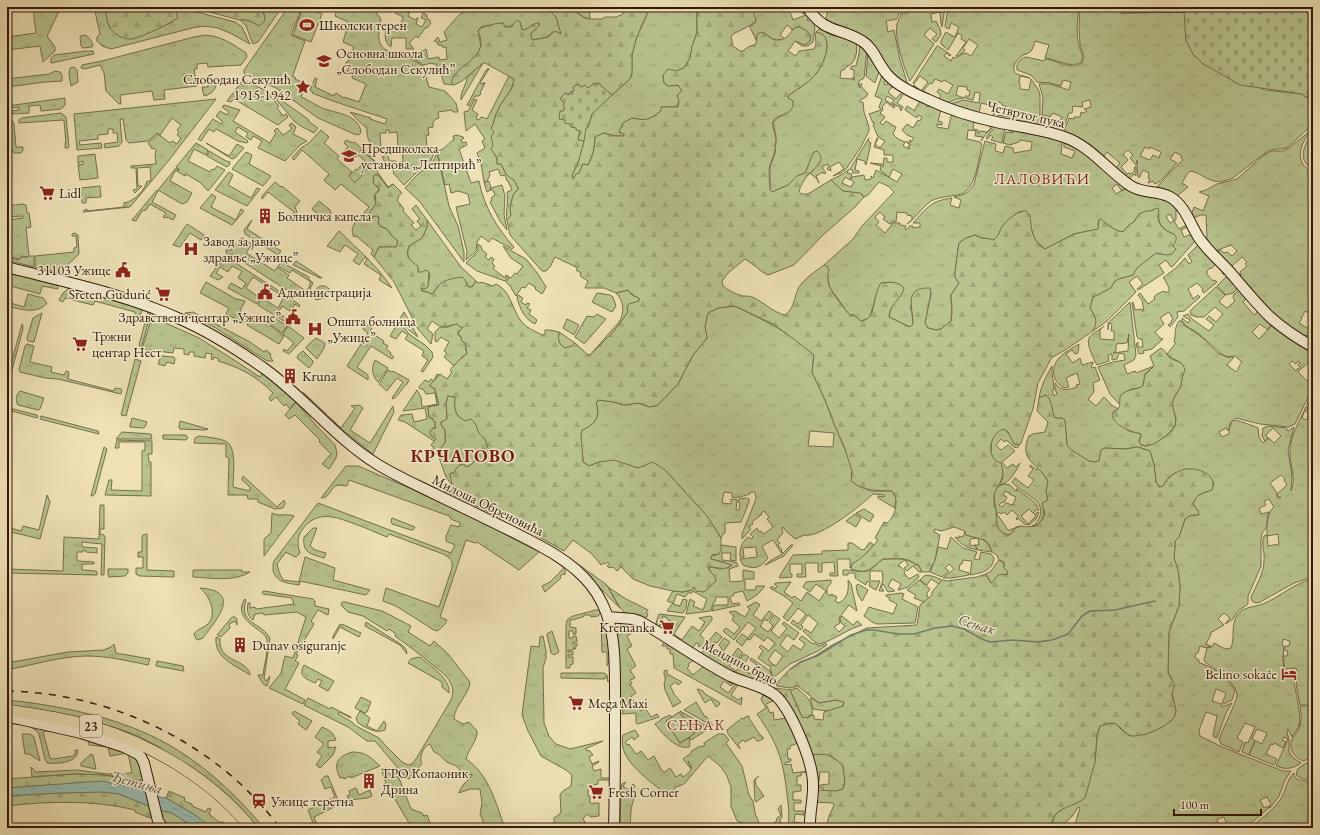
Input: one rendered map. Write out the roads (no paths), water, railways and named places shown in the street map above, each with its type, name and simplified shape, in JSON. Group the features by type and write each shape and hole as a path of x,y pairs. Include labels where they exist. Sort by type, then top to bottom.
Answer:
{"main road":[{"name":"23","path":"7,710 52,717 87,725 120,736 150,749 181,767 211,789 236,811 251,828"}],"street":[{"name":"Четвртог пука","path":"807,7 820,23 866,43 888,76 926,99 958,112 997,122 1051,132 1070,139 1088,150 1132,187 1145,192 1162,194 1174,200 1181,207 1199,238 1255,301 1282,326 1296,337 1313,347"},
{"name":"Милоша Обреновића","path":"7,267 79,285 140,303 179,318 214,336 273,375 340,437 378,464 404,479 522,536 563,560 580,574 600,598 608,617 613,636 615,660 614,828"},
{"name":"Мендино брдо","path":"608,617 633,619 639,621 727,674 768,691 776,697 785,709 796,730 810,764 814,781 810,828"},
{"path":"7,717 81,733 130,749 138,754 143,760 157,818 163,828"}],"water":[{"name":"Ђетиња","path":"102,781 147,791 159,797 166,798 195,815 212,828 195,828 172,813 159,810 119,794 104,792 7,796 7,788"}],"waterway":[{"name":"Сењак","path":"791,669 800,662 817,656 851,635 866,630 898,634 914,634 935,628 952,626 964,629 984,640 991,642 1012,640 1038,642 1052,640 1068,634 1082,616 1090,611 1115,610 1155,601"}],"railway":[{"path":"7,691 46,694 85,701 123,713 159,728 194,748 226,771 254,798 280,828"}],"place":[{"name":"Школски терен","path":"307,25"},
{"name":"Основна школа „Слободан Секулић”","path":"324,61"},
{"name":"Слободан Секулић 1915-1942","path":"303,87"},
{"name":"Предшколска установа „Лептирић”","path":"349,156"},
{"name":"Lidl","path":"47,193"},
{"name":"Болничка капела","path":"265,216"},
{"name":"Завод за јавно здравље „Ужице”","path":"191,249"},
{"name":"31103 Ужице","path":"123,270"},
{"name":"Администрација","path":"265,292"},
{"name":"Sreten Gudurić","path":"163,294"},
{"name":"Здравствени центар „Ужице”","path":"293,317"},
{"name":"Општа болница „Ужице”","path":"315,329"},
{"name":"Тржни центар Нест","path":"80,344"},
{"name":"Kruna","path":"290,376"},
{"name":"Kremanka","path":"667,627"},
{"name":"Dunav osiguranje","path":"240,645"},
{"name":"Belino sokače","path":"1289,674"},
{"name":"Mega Maxi","path":"576,703"},
{"name":"ТРО Копаоник Дрина","path":"369,781"},
{"name":"Fresh Corner","path":"596,792"},
{"name":"Ужице теретна","path":"259,801"}],"district":[{"name":"ЛАЛОВИЋИ","path":"1042,178"},
{"name":"КРЧАГОВО","path":"463,455"},
{"name":"СЕЊАК","path":"696,724"}]}
